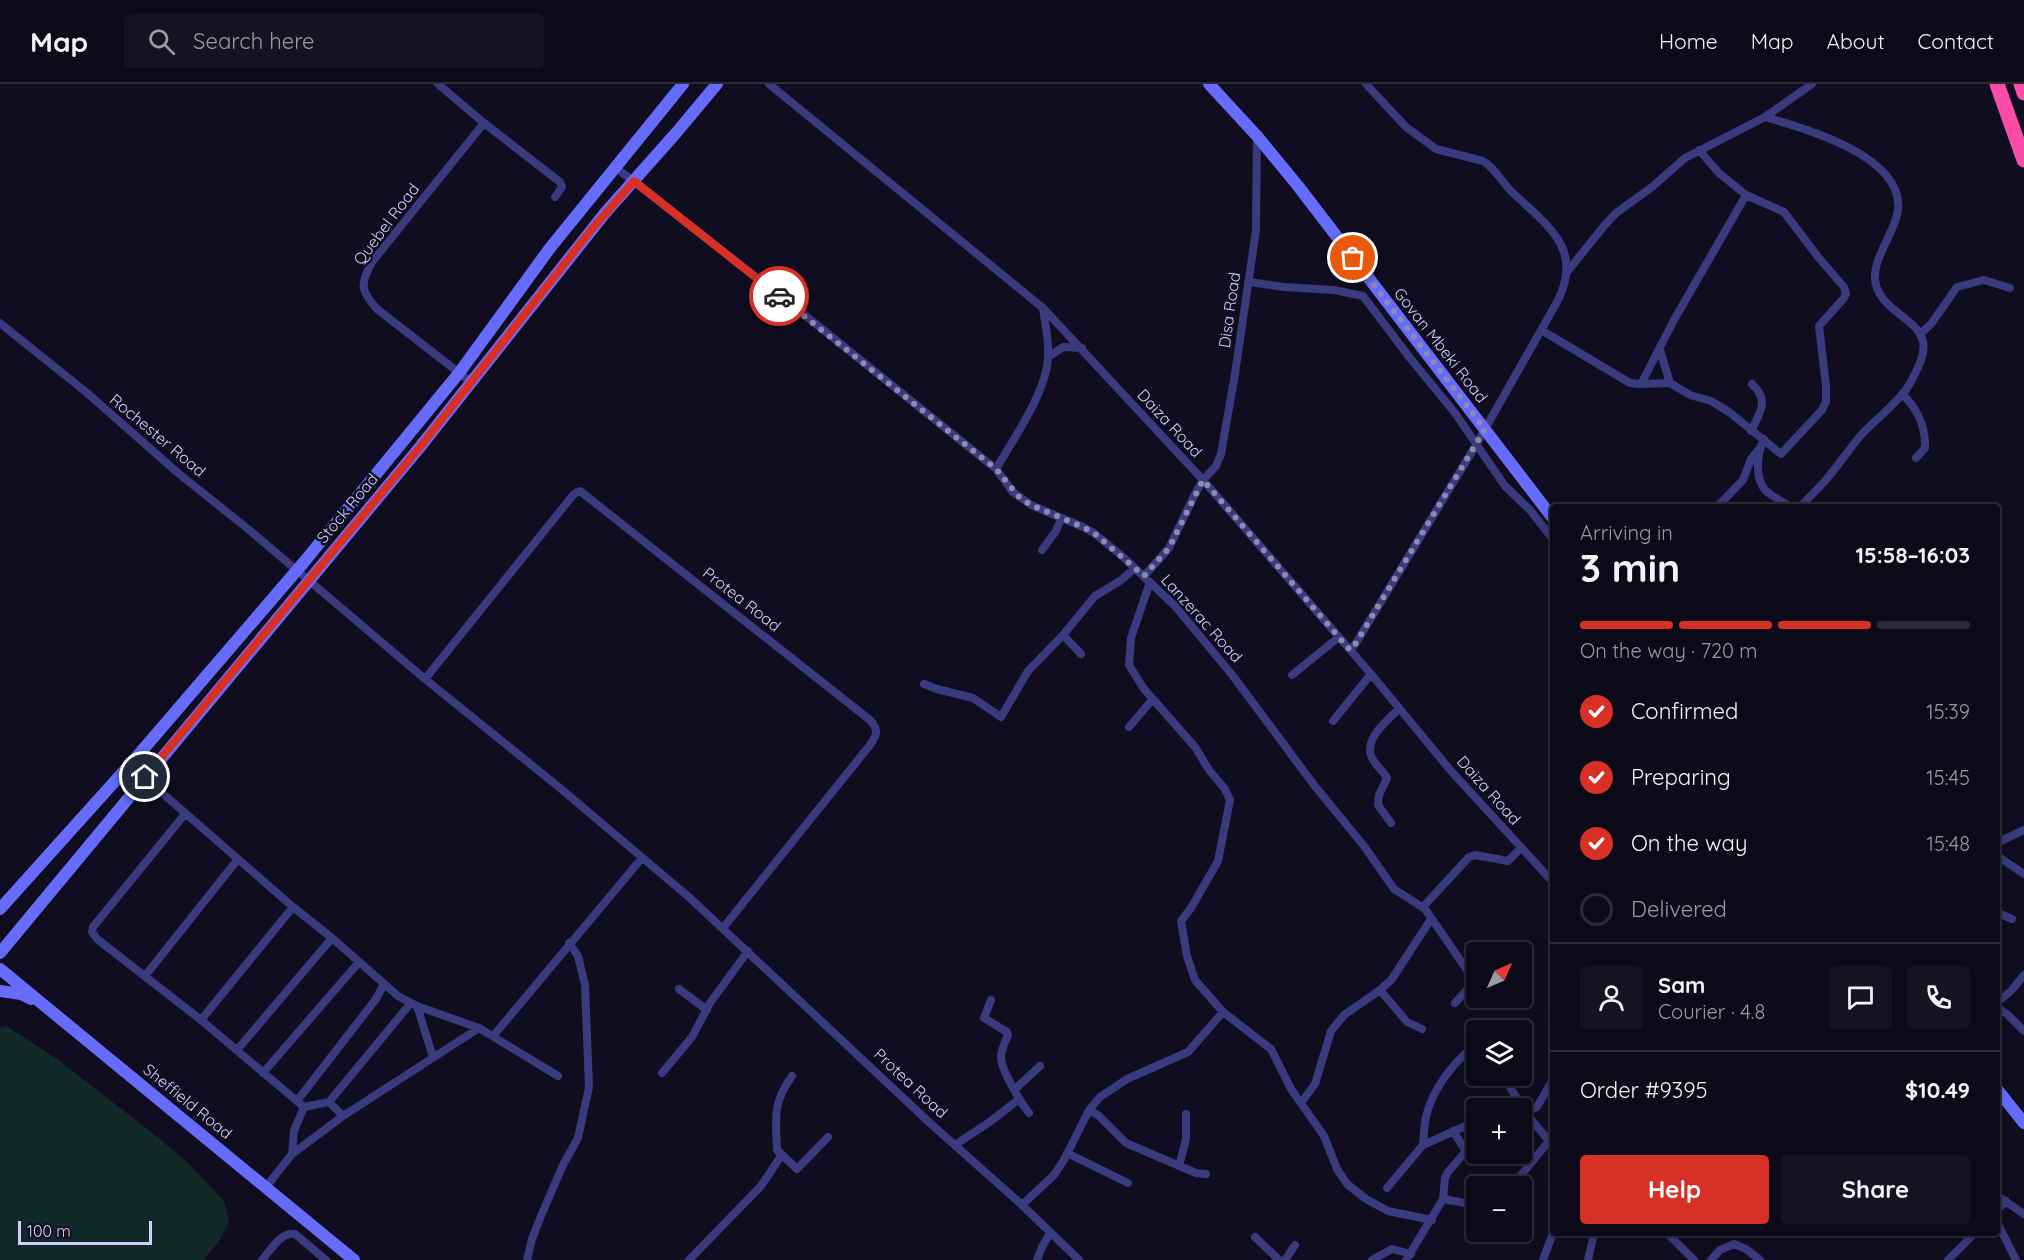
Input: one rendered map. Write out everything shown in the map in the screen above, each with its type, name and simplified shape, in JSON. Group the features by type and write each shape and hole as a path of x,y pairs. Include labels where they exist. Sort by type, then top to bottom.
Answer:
{"highway":[{"path":"1997,84 2024,160"},
{"path":"2021,84 2024,93"}],"main road":[{"name":"Stock Road","path":"0,909 134,760 297,570 459,372 550,248 683,84"},
{"name":"Stock Road","path":"0,953 471,382 575,250 717,84"},
{"name":"Govan Mbeki Road","path":"1209,84 1257,136 1298,186 1550,515"},
{"name":"Sheffield Road","path":"0,969 354,1260"},
{"path":"0,991 21,994 51,1010"},
{"path":"2000,1093 2024,1123"}],"street":[{"path":"438,84 560,182 562,189 555,197"},
{"name":"Daiza Road","path":"769,84 1043,308 1203,480 1371,674 1451,771 1550,879"},
{"path":"1350,650 1476,445 1561,295 1567,272 1566,255 1556,235 1511,191 1489,165 1483,161 1436,149 1406,127 1366,84"},
{"path":"1567,272 1616,213 1652,187 1685,158 1765,117 1812,84"},
{"path":"1765,117 1797,126 1857,150 1874,163 1888,179 1894,189 1898,209 1876,269 1876,288 1890,306 1920,334 1924,348 1909,385 1860,436 1803,504"},
{"name":"Quebel Road","path":"471,382 378,309 363,288 372,262 484,123"},
{"name":"Disa Road","path":"1147,579 1169,548 1203,480 1216,466 1221,454 1256,230 1257,136"},
{"path":"1541,330 1630,383 1670,383 1690,395 1717,404 1781,453 1824,407 1826,386 1819,326 1846,294 1844,287 1784,212 1746,195 1719,173 1699,150"},
{"name":"Lanzerac Road","path":"615,167 996,469 1020,498 1094,533 1135,568 1185,617 1233,675 1314,785 1398,892 1423,907"},
{"path":"1641,384 1674,320 1746,195"},
{"path":"1920,334 1931,324 1957,287 1984,280 2010,288"},
{"path":"1249,282 1334,290 1363,296 1455,413 1504,486 1530,510 1550,535"},
{"path":"996,469 1041,388 1045,376 1048,357 1043,308"},
{"name":"Rochester Road","path":"0,323 86,392 178,473 309,580"},
{"path":"1048,357 1063,347 1082,348"},
{"path":"1660,350 1670,383"},
{"path":"1751,431 1762,401 1759,391 1752,384"},
{"path":"1902,394 1916,409 1924,433 1925,448 1916,458"},
{"path":"1719,504 1743,480 1751,459 1764,439"},
{"path":"1759,449 1758,469 1762,485 1787,504"},
{"name":"Protea Road","path":"425,679 574,494 580,490 870,720 877,732 870,745 723,928"},
{"path":"1042,550 1062,519"},
{"path":"924,684 973,698 1001,717 1022,679 1095,596 1120,581 1135,568"},
{"path":"1147,579 1131,638 1129,658 1132,672 1152,700 1195,747 1209,771 1230,798 1220,858 1180,924 1193,976 1223,1012 1271,1049 1286,1081 1324,1136 1340,1176 1353,1190 1388,1211 1431,1220"},
{"name":"Protea Road","path":"309,580 425,679 560,788 723,928 1079,1260"},
{"path":"1063,635 1081,654"},
{"path":"1292,675 1339,637"},
{"path":"1333,721 1371,674"},
{"path":"1129,727 1152,700"},
{"path":"1391,823 1379,809 1378,800 1387,778 1372,759 1370,750 1376,733 1399,709"},
{"path":"145,777 293,907 384,984 413,1005 494,1035 558,1076"},
{"path":"185,814 92,930 97,939 201,1020 301,1104 329,1102 413,1005"},
{"path":"2000,841 2024,830"},
{"path":"1466,969 1423,907 1469,857 1476,855 1508,861 1521,848"},
{"path":"494,1035 642,858"},
{"path":"2000,858 2024,874"},
{"path":"145,976 238,859"},
{"path":"201,1020 293,907"},
{"path":"2000,914 2012,919"},
{"path":"1301,1104 1315,1084 1331,1031 1344,1015 1380,990 1399,970 1431,919"},
{"path":"237,1050 332,938"},
{"path":"527,1260 541,1216 563,1165 578,1138 589,1087 585,985 578,956 569,943"},
{"path":"662,1073 692,1037 717,993 748,951"},
{"path":"263,1073 359,962"},
{"path":"2000,1001 2024,975"},
{"path":"292,1154 294,1131 301,1104 376,999 384,984"},
{"path":"679,989 707,1010"},
{"path":"1380,990 1407,1022 1422,1029"},
{"path":"1455,1004 1466,992"},
{"path":"991,1000 984,1018 1007,1032 1008,1035 1000,1055 1001,1064 1018,1100 1029,1113"},
{"path":"413,1005 433,1057"},
{"path":"2000,1008 2024,1031"},
{"path":"1022,1205 1054,1175 1089,1110 1100,1097 1113,1087 1188,1052 1223,1012"},
{"path":"266,1187 292,1154 343,1116 479,1028"},
{"path":"1423,1145 1426,1116 1432,1097 1466,1053"},
{"path":"1014,1090 1040,1066"},
{"path":"792,1076 779,1097 777,1150 797,1169 828,1137"},
{"path":"1532,1109 1537,1107 1550,1084"},
{"path":"955,1145 1018,1100"},
{"path":"329,1102 343,1116"},
{"path":"1089,1110 1098,1115 1126,1143 1196,1173 1206,1174"},
{"path":"1179,1166 1186,1139 1186,1114"},
{"path":"1532,1123 1549,1141 1532,1162"},
{"path":"1387,1188 1423,1145 1466,1126"},
{"path":"1372,1260 1392,1249 1408,1257 1443,1199 1445,1178 1448,1172 1466,1151 1453,1131"},
{"path":"1067,1153 1128,1184"},
{"path":"689,1260 761,1186 781,1156"},
{"path":"1520,1176 1530,1164"},
{"path":"2000,1198 2024,1214"},
{"path":"1443,1199 1466,1203"},
{"path":"2000,1207 2006,1202"},
{"path":"2000,1228 2016,1260"},
{"path":"1037,1260 1050,1233"},
{"path":"262,1260 281,1238 289,1234 295,1234 326,1260"},
{"path":"1543,1260 1552,1236"},
{"path":"1587,1260 1593,1236"},
{"path":"1669,1236 1683,1256 1694,1260"},
{"path":"1948,1260 1972,1236"},
{"path":"1255,1237 1279,1260"},
{"path":"1711,1260 1720,1250 1734,1244 1746,1249 1760,1260"},
{"path":"1285,1260 1295,1245"}],"green space":[{"path":"6,1026 57,1059 150,1131 189,1164 224,1201 229,1221 218,1243 203,1260 0,1260 0,1028"}],"way so far":[{"path":"779,296 996,469 1020,498 1094,533 1144,576 1169,548 1203,480 1350,650 1485,429 1353,258"}],"route":[{"path":"145,777 420,447 592,229 634,181 779,296"}]}
